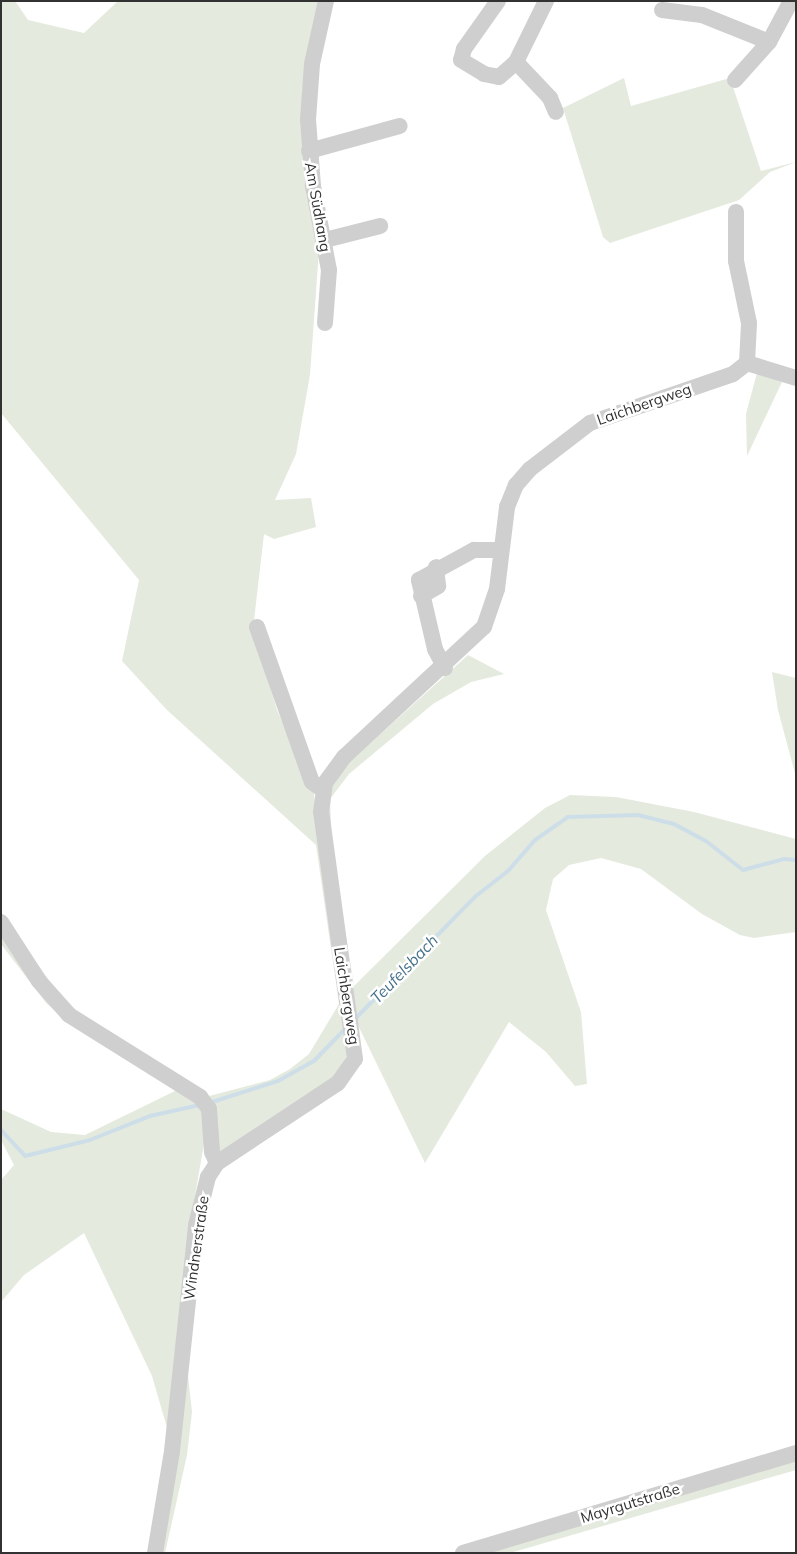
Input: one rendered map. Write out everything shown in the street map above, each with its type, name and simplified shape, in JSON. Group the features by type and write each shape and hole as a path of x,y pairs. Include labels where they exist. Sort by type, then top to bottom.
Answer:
{"street":[{"name":"Am Südhang","path":"325,323 329,270 309,151 309,89 318,32 326,1"},
{"path":"498,1 464,48 461,60 484,74 499,77 516,62 544,2"},
{"path":"735,80 768,42 791,1"},
{"path":"662,10 702,15 768,42"},
{"path":"516,62 550,98 556,112"},
{"path":"309,151 400,126"},
{"path":"736,212 736,262 749,323 747,363 796,378"},
{"path":"325,240 380,226"},
{"name":"Laichbergweg","path":"217,1163 338,1083 355,1059 321,812 323,790 344,758 445,668 487,622 497,590 500,550 516,485 583,427 733,374 747,363"},
{"path":"445,668 435,649 421,596 419,580 436,567 474,550 500,550"},
{"path":"257,627 312,782 323,790"},
{"path":"1,922 39,981 69,1014 205,1103 217,1163"},
{"name":"Windnerstraße","path":"155,1553 172,1451 196,1225 201,1197 217,1163"},
{"name":"Mayrgutstraße","path":"463,1553 796,1453"}],"shaded area":[{"path":"1,1 15,1 28,20 84,33 118,1 323,1 302,91 304,180 319,250 310,375 296,454 275,500 311,498 316,527 274,539 264,534 253,629 277,710 314,794 347,1055 337,1075 220,1154 209,1096 270,1080 290,1069 309,1054 339,1004 316,845 167,710 122,661 139,580 1,413"},
{"path":"624,78 631,106 730,78 761,171 796,162 770,172 739,200 610,243 603,237 563,108"},
{"path":"757,373 782,382 747,456 746,414"},
{"path":"468,655 504,674 471,682 433,704 349,774 330,799 335,775"},
{"path":"772,672 796,678 796,777 778,710"},
{"path":"570,795 616,797 694,812 796,839 796,932 754,938 740,935 702,914 641,869 601,858 569,865 553,879 546,910 581,1012 587,1084 575,1086 546,1052 509,1022 425,1163 353,1015 325,823 330,799 332,849 354,986 485,856 545,808"},
{"path":"1,912 50,982 76,1010 209,1096 205,1098 65,1006 1,917"},
{"path":"1,927 54,1002 185,1090 204,1115 206,1132 191,1219 168,1431 152,1376 84,1233 24,1275 1,1302 1,1180 14,1165 1,1140 1,1109 51,1132 85,1135 177,1090 71,1025 46,1003 1,944"},
{"path":"187,1367 192,1412 187,1455 165,1553 159,1553"},
{"path":"796,1459 796,1470 510,1553 482,1553"}],"waterway":[{"name":"Teufelsbach","path":"355,1019 476,896 508,871 535,840 568,817 638,815 674,824 706,841 743,870 784,859 796,860"},
{"name":"Teufelsbach","path":"209,1103 278,1081 314,1061 345,1029"},
{"name":"Teufelsbach","path":"1,1130 25,1156 90,1140 150,1116 200,1105"}]}
